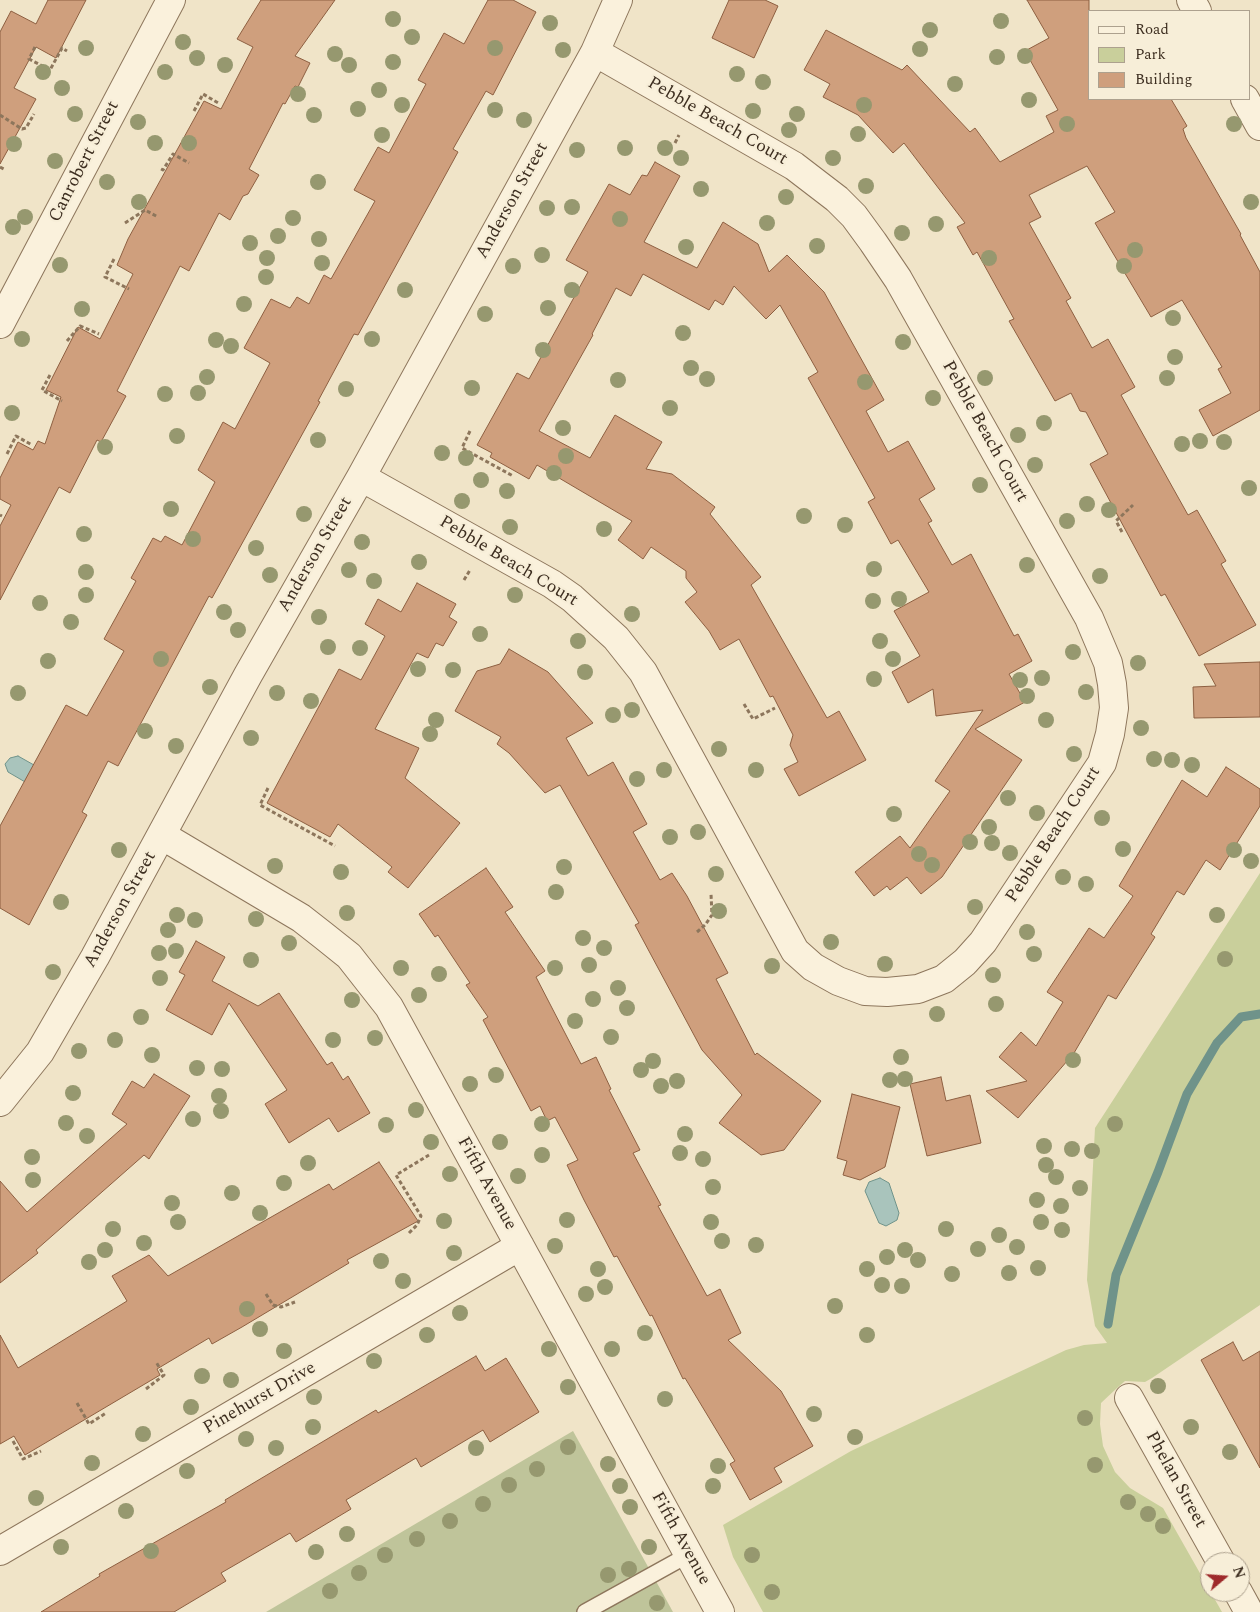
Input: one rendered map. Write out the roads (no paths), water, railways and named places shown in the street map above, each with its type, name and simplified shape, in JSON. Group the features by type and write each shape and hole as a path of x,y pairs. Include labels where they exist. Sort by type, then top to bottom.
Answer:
{"street":[{"name":"Canrobert Street","path":"0,324 171,0"},
{"name":"Anderson Street","path":"0,1102 40,1052 163,836 248,675 361,477 595,52 618,0"},
{"name":"Pebble Beach Court","path":"361,477 552,584 590,612 616,638 643,672 795,951 813,967 838,981 865,991 887,992 918,989 944,979 965,962 988,935 1102,763 1110,734 1114,708 1112,684 1108,663 1089,618 898,279 873,242 854,216 837,199 794,166 595,52"},
{"path":"1246,100 1260,126"},
{"name":"Fifth Avenue","path":"163,836 301,918 349,956 389,1007 720,1612"},
{"name":"Pinehurst Drive","path":"0,1551 520,1246"},
{"name":"Phelan Street","path":"1129,1398 1215,1552"}],"lane":[{"path":"585,1612 688,1554"}],"water":[{"path":"18,756 41,769 32,786 8,772 5,764 10,758"},
{"path":"880,1178 889,1183 899,1213 897,1220 886,1226 879,1223 865,1191 869,1182"}],"waterway":[{"path":"1108,1324 1116,1275 1187,1094 1217,1043 1241,1017 1260,1014"}]}
